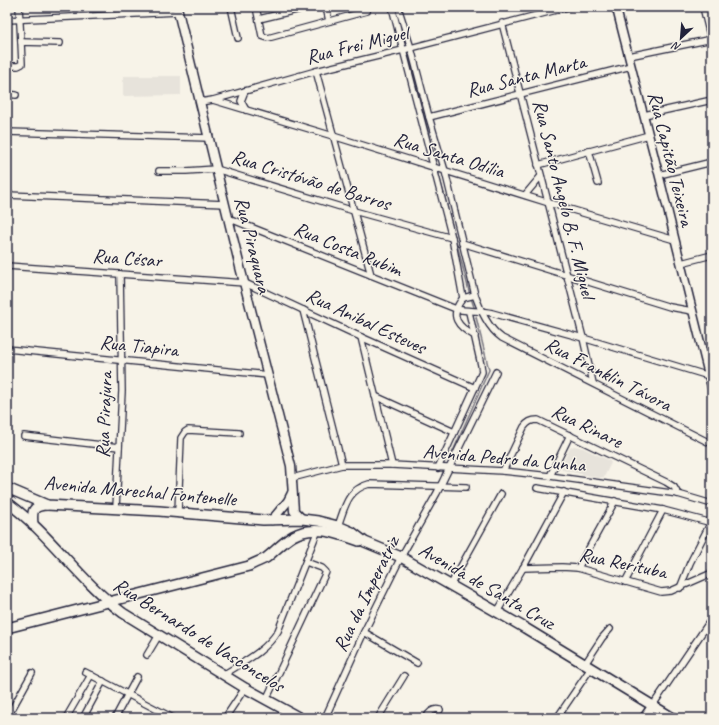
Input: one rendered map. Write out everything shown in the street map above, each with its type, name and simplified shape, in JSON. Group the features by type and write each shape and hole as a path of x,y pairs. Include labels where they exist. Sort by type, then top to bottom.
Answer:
{"main road":[{"name":"Rua Piraquara","path":"177,9 268,375 292,478 294,510 304,520"},
{"name":"Avenida Marechal Fontenelle","path":"7,488 47,505 178,512 234,518 272,520"},
{"path":"272,520 288,502 292,492"},
{"path":"11,509 21,507 25,499 24,496"},
{"name":"Avenida Marechal Fontenelle","path":"7,502 11,509 33,525"},
{"path":"33,525 32,514 34,509 41,505 47,505"},
{"name":"Avenida de Santa Cruz","path":"272,520 304,520 316,527 338,526 352,532 364,542 401,557 497,612 673,718"},
{"name":"Rua Bernardo de Vasconcelos","path":"33,525 108,602 123,613 223,675 300,718"},
{"path":"7,628 249,566 264,558 291,537 316,527 364,542"},
{"path":"123,613 121,605 126,597"},
{"path":"644,718 653,705"}],"street":[{"path":"7,66 18,66 22,64 19,7"},
{"path":"232,7 238,38"},
{"path":"256,7 263,38 268,38 367,11"},
{"path":"259,19 309,7"},
{"path":"326,7 329,21"},
{"path":"392,7 429,117 464,298"},
{"path":"398,7 407,49 438,168 462,243 473,295 475,311 475,336 482,365 482,372 438,468"},
{"name":"Rua Frei Miguel","path":"200,102 213,100 316,71 568,7"},
{"name":"Rua Capitão Teixeira","path":"616,7 712,389"},
{"path":"629,56 712,41 703,7"},
{"path":"7,20 177,9"},
{"name":"Rua Santo Angelo B. F. Miguel","path":"502,23 583,338 592,383"},
{"path":"21,42 60,43"},
{"name":"Rua Santa Marta","path":"429,117 631,66"},
{"path":"316,71 371,275"},
{"path":"245,91 241,101 246,110"},
{"path":"7,94 16,95"},
{"name":"Rua Santa Odília","path":"213,100 675,240"},
{"path":"644,115 712,100"},
{"path":"7,132 209,138"},
{"path":"538,165 649,136"},
{"path":"589,151 598,183"},
{"path":"659,175 712,162"},
{"name":"Rua Cristóvão de Barros","path":"159,171 216,169 452,238"},
{"path":"525,195 541,176"},
{"path":"7,195 225,204"},
{"name":"Rua Costa Rubim","path":"228,218 456,309 475,311 583,338 709,376"},
{"path":"462,243 670,307 692,311"},
{"path":"681,263 712,255"},
{"name":"Rua César","path":"7,266 245,283"},
{"name":"Rua Pirajura","path":"116,508 122,361 120,274"},
{"name":"Rua Anibal Esteves","path":"245,283 475,388"},
{"path":"473,295 464,298 456,309 456,315 461,328 475,336"},
{"path":"303,310 342,465"},
{"name":"Rua Franklin Távora","path":"475,311 502,338 712,444"},
{"path":"361,337 392,465"},
{"name":"Rua Tiapira","path":"7,349 268,375"},
{"name":"Rua da Imperatriz","path":"325,718 364,632 401,557 441,484 496,372"},
{"path":"375,396 454,432"},
{"name":"Rua Rinare","path":"503,471 524,427 528,422 538,420 666,482 674,487 678,494"},
{"path":"178,512 182,435 188,430 239,433"},
{"path":"550,476 570,435"},
{"path":"24,436 119,447"},
{"name":"Avenida Pedro da Cunha","path":"292,478 342,465 392,465 448,470 503,471 678,494 712,504"},
{"path":"338,526 345,505 354,490 360,486 369,484 441,484 466,487"},
{"path":"537,488 663,510 712,522 690,563 680,588"},
{"path":"497,612 523,568 564,492"},
{"path":"450,586 501,494"},
{"path":"578,568 614,501"},
{"path":"625,582 663,510"},
{"path":"223,675 266,647 274,638 306,562 316,527"},
{"path":"266,700 326,572 322,568 306,562"},
{"name":"Rua Rerituba","path":"523,568 578,568 661,592 680,588 712,573"},
{"path":"653,705 712,618"},
{"path":"557,718 588,666 602,638 610,629"},
{"path":"364,632 417,663"},
{"path":"147,655 159,635"},
{"path":"7,718 32,673"},
{"path":"66,718 88,673 172,718"},
{"path":"378,718 404,676"},
{"path":"115,718 137,677"},
{"path":"83,718 103,681"},
{"path":"225,718 245,688"},
{"path":"426,718 432,710 440,710"}],"shaded area":[{"path":"123,76 181,76 181,95 123,96"},
{"path":"574,446 583,448 610,461 611,463 604,477 599,478 562,470 561,466 570,448"}],"waterway":[{"path":"396,13 406,45"},
{"path":"408,52 437,167"},
{"path":"438,171 470,295"},
{"path":"471,298 474,307"},
{"path":"450,458 489,370 476,317"}]}
